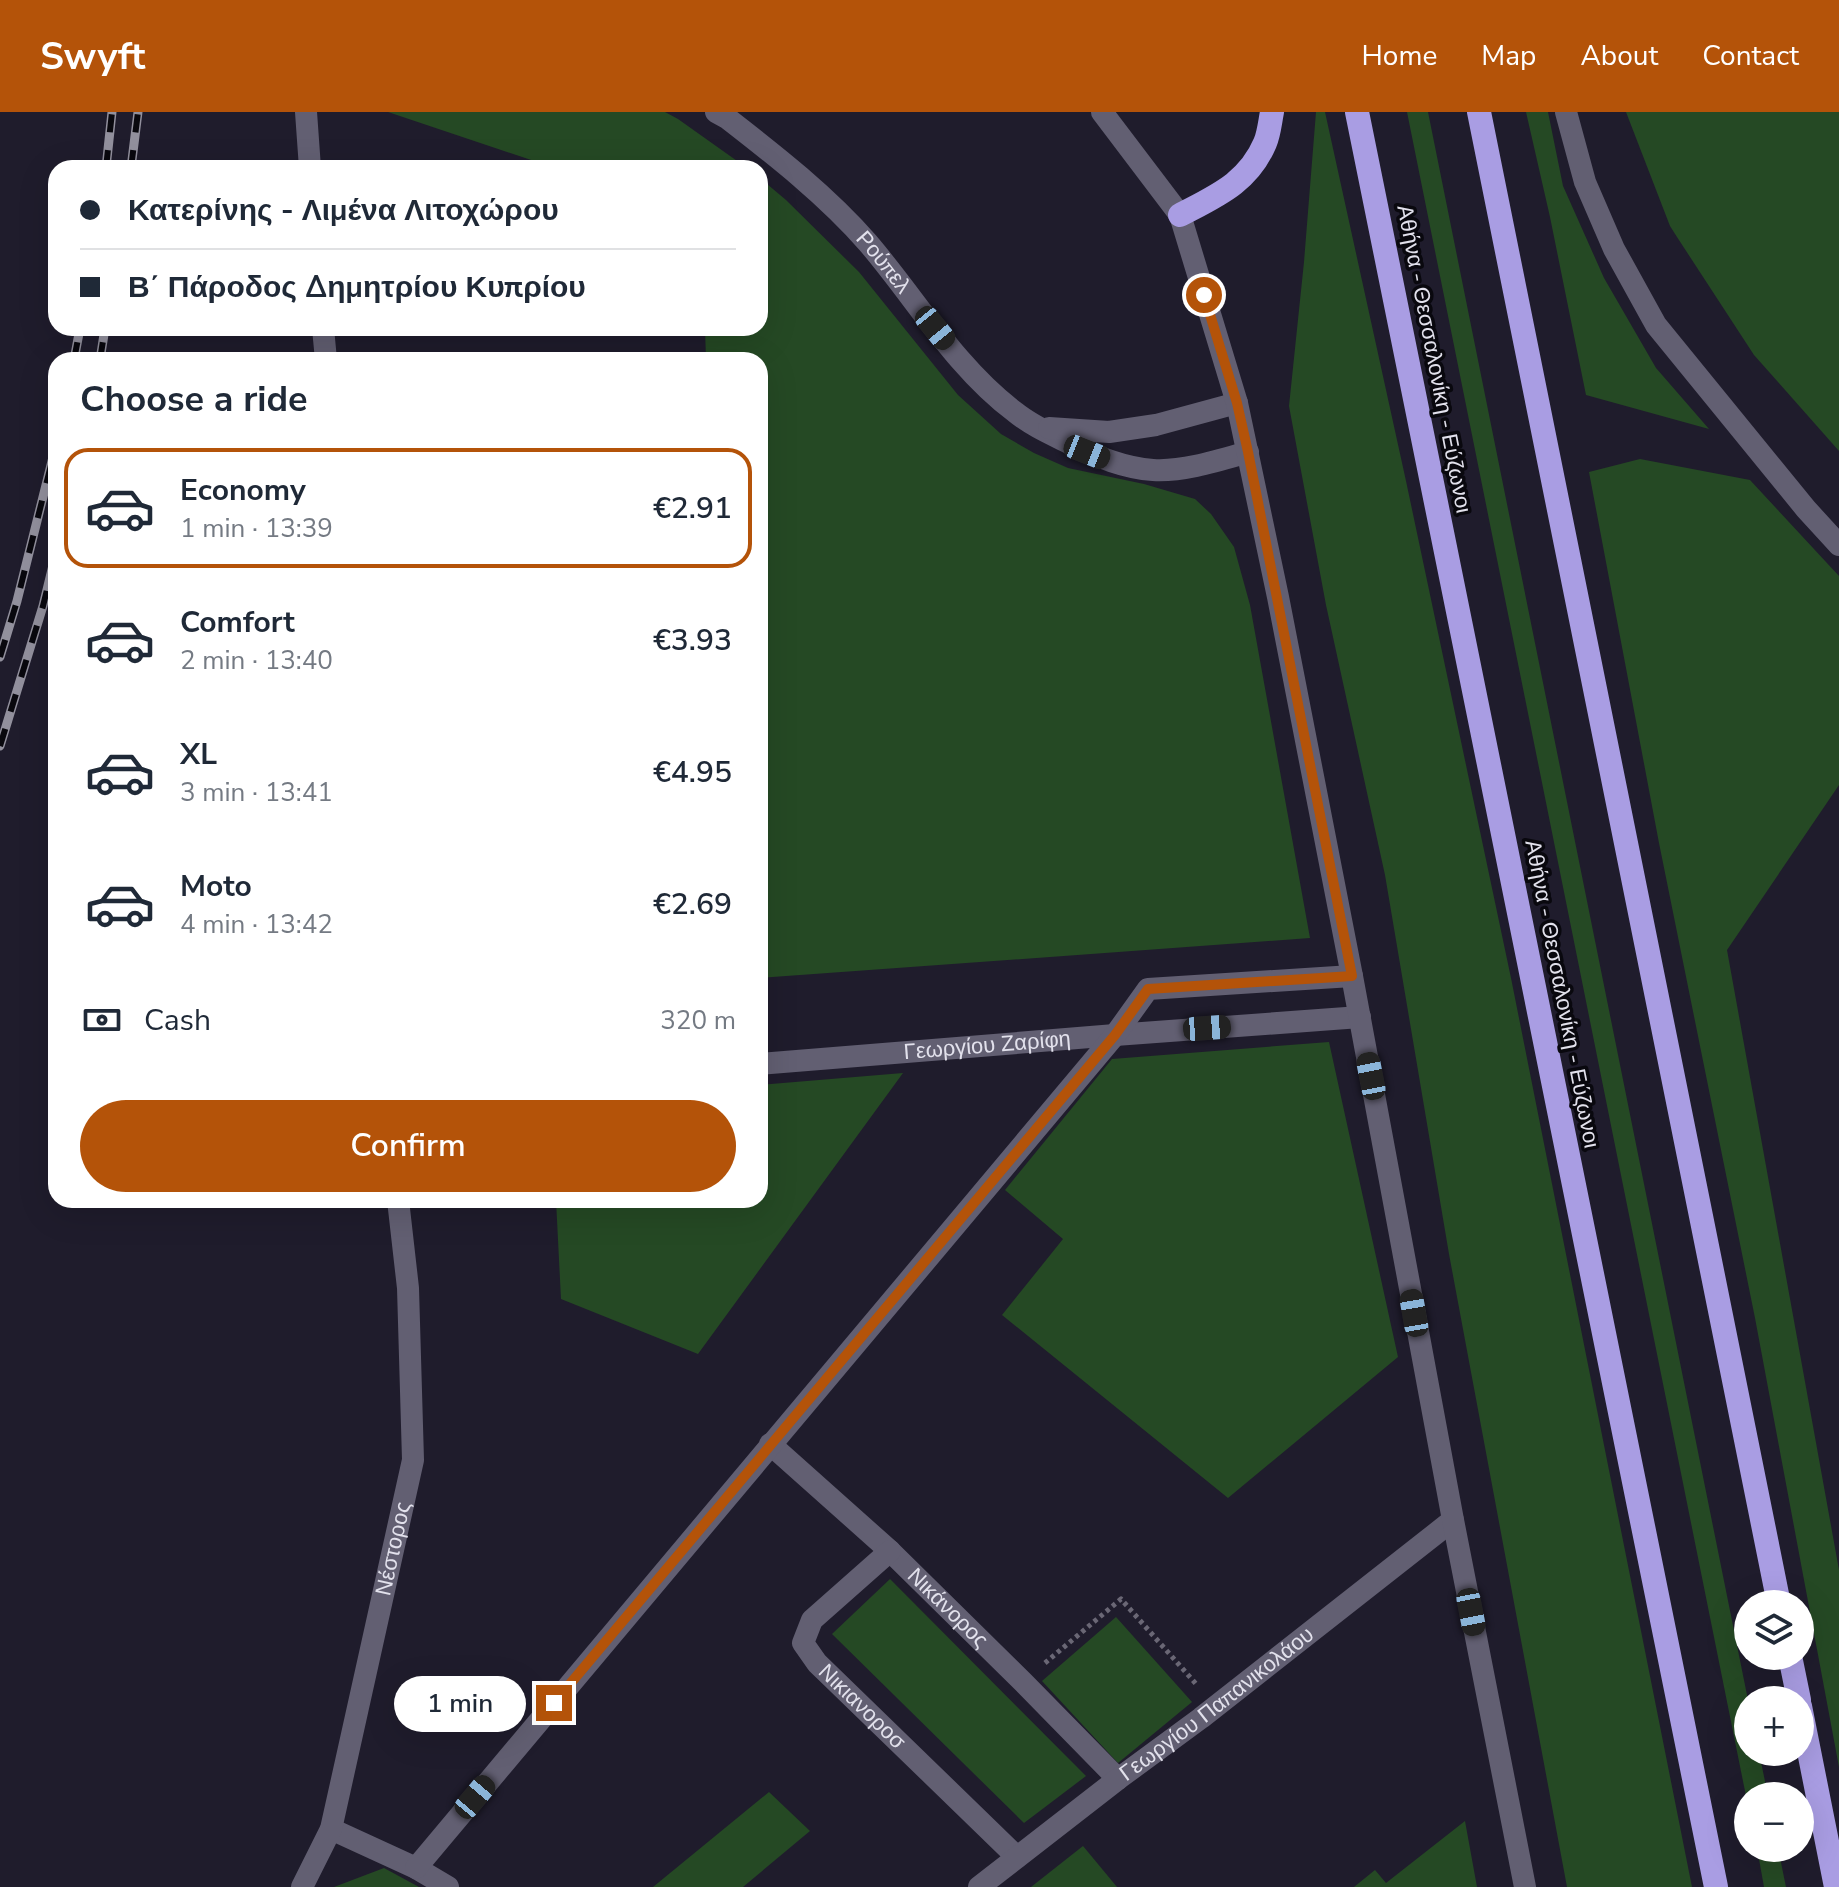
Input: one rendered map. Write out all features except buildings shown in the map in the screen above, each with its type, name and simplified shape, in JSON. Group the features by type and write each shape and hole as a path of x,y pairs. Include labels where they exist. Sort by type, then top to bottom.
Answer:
{"highway":[{"path":"1180,215 1214,198 1246,175 1266,142 1272,112"},
{"name":"Αθήνα - Θεσσαλονίκη - Εύζωνοι","path":"1357,112 1716,1887"},
{"path":"1479,112 1776,1590"},
{"path":"1812,1766 1836,1887"}],"street":[{"path":"306,112 309,160"},
{"name":"Ρούπελ","path":"716,112 794,170 836,211 866,242 970,372 1014,412 1036,427 1121,465 1155,471 1201,465 1248,452"},
{"path":"1102,112 1180,215 1237,403 1360,1017 1525,1887"},
{"path":"1566,112 1585,182 1614,249 1656,325 1839,545"},
{"path":"1036,427 1109,432 1156,425 1237,403"},
{"path":"416,1868 1115,1035 1148,989 1352,976"},
{"name":"Γεωργίου Ζαρίφη","path":"768,1063 1360,1017"},
{"name":"Νέστορος","path":"302,1887 331,1829 413,1460 408,1288 399,1208"},
{"name":"Νικάνορος","path":"770,1444 890,1551 1118,1779"},
{"name":"Γεωργίου Παπανικολάου","path":"979,1887 1453,1520"},
{"name":"Νικιανοροσ","path":"890,1551 812,1620 803,1643 817,1663 1017,1857"},
{"path":"331,1829 416,1868 448,1887"}],"path":[{"path":"1023,1682 1121,1599 1216,1706"}],"green space":[{"path":"388,112 665,112 736,160 531,160"},
{"path":"1316,112 1325,112 1406,481 1511,978 1692,1887 1567,1887 1449,1254 1385,875 1326,605 1289,406"},
{"path":"1407,112 1428,112 1734,1631 1734,1670 1742,1670 1745,1686 1734,1686 1734,1736"},
{"path":"1526,112 1548,112 1563,186 1604,278 1656,368 1709,429 1586,395"},
{"path":"1626,112 1839,112 1839,451 1754,355 1670,226"},
{"path":"768,185 859,272 958,395 1001,434 1068,468 1144,484 1195,499 1211,514 1234,547 1250,605 1310,938 768,977 768,352 706,352 705,336 768,336"},
{"path":"1640,459 1750,480 1839,576 1839,785 1727,950 1839,1570 1839,1767 1814,1633 1814,1590 1806,1590 1589,472"},
{"path":"1329,1042 1398,1357 1228,1498 1002,1315 1063,1239 1005,1190 1112,1059"},
{"path":"903,1073 698,1354 561,1299 556,1208 768,1208 768,1084"},
{"path":"890,1579 1086,1776 1024,1823 832,1634"},
{"path":"1116,1617 1192,1702 1118,1763 1042,1681"},
{"path":"1740,1766 1762,1766 1765,1782 1743,1782"},
{"path":"769,1792 810,1831 743,1887 653,1887"},
{"path":"1465,1821 1477,1887 1354,1887 1375,1870 1386,1883"},
{"path":"1083,1846 1117,1887 1031,1887"},
{"path":"1760,1862 1781,1862 1786,1887 1764,1887"},
{"path":"384,1868 419,1887 334,1887"}],"railway":[{"path":"107,160 112,112"},
{"path":"132,160 138,112"},
{"path":"76,352 78,336"},
{"path":"101,352 104,336"},
{"path":"0,657 48,477"},
{"path":"0,746 48,586"}],"route":[{"path":"554,1703 1115,1035 1148,989 1352,976 1248,452 1237,403 1204,295"}]}
